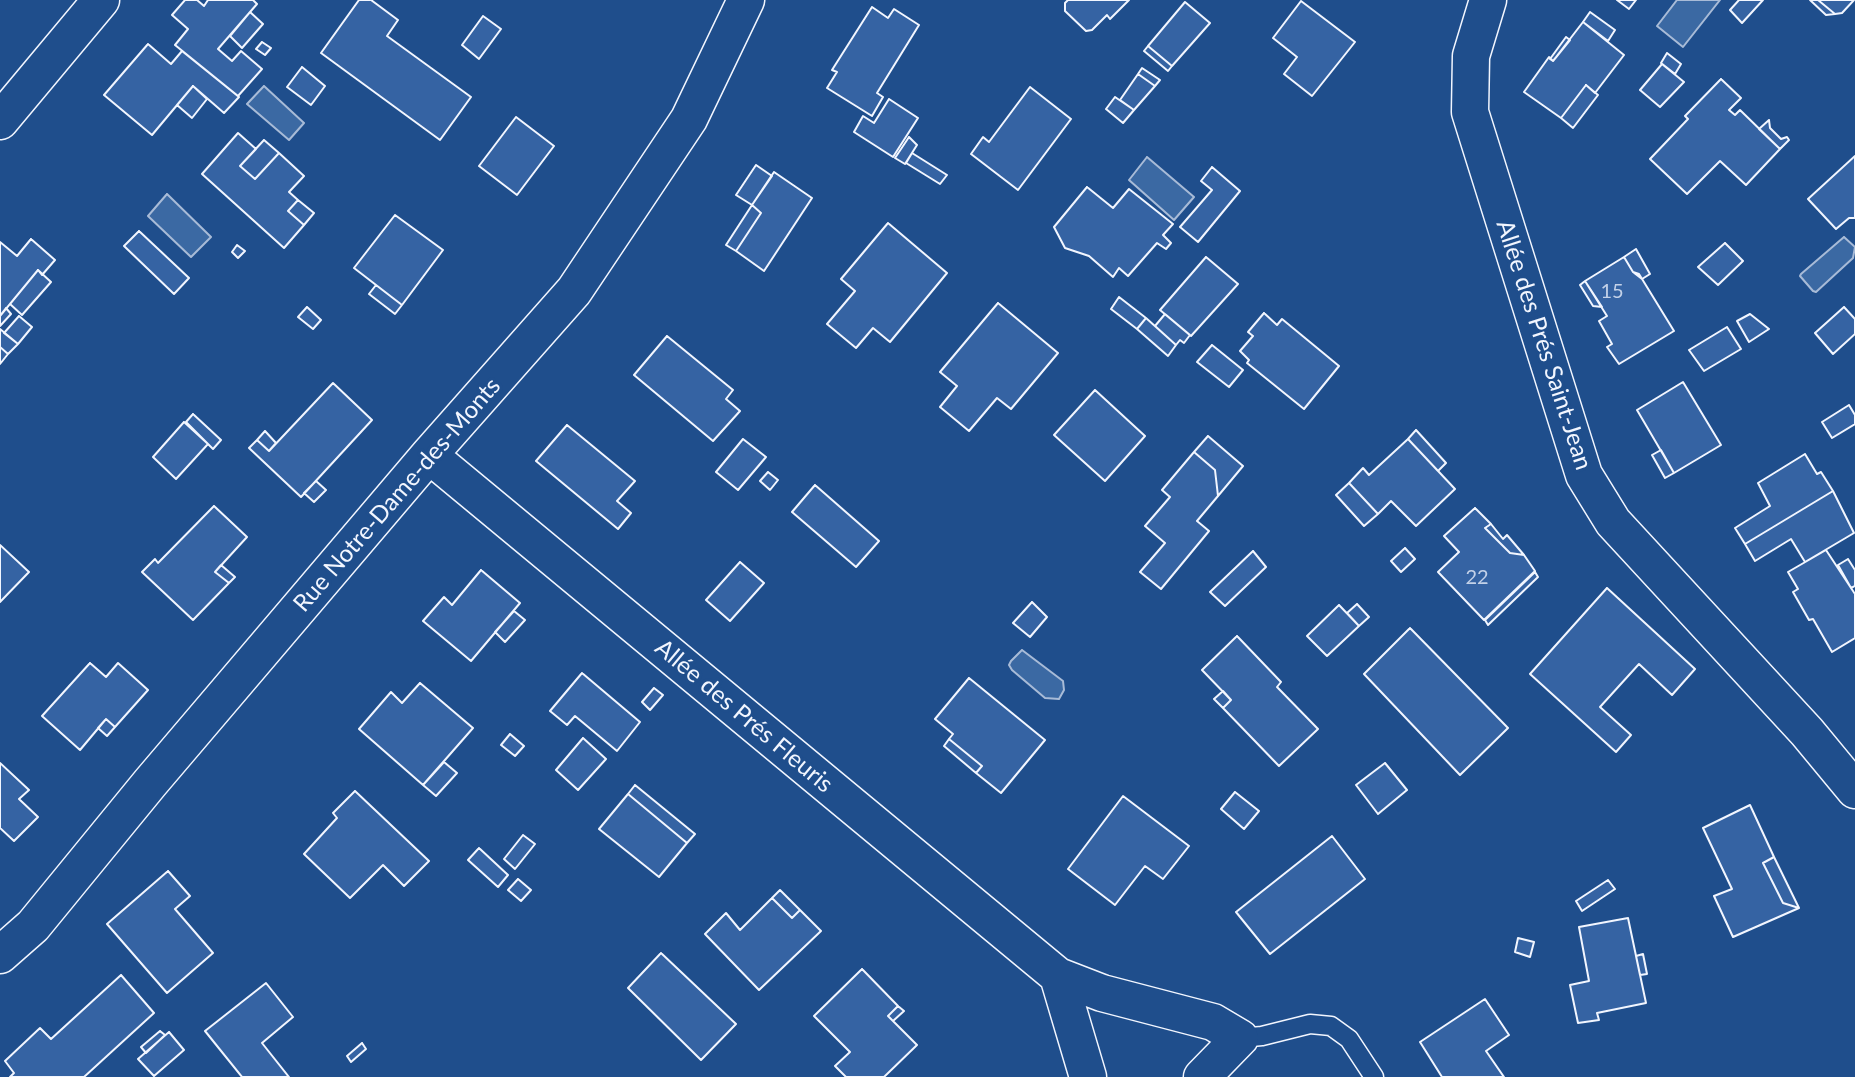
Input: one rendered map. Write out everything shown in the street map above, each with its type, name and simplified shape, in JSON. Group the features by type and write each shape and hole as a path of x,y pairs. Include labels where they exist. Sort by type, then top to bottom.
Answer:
{"street":[{"path":"0,121 101,0"},
{"name":"Rue Notre-Dame-des-Monts","path":"0,955 33,926 150,783 582,279 689,119 746,0"},
{"name":"Allée des Prés Saint-Jean","path":"1488,0 1471,56 1470,112 1584,475 1613,522 1807,732 1855,790"},
{"name":"Allée des Prés Fleuris","path":"429,455 1058,976 1102,993 1213,1022 1240,1038"},
{"path":"1058,976 1088,1077"},
{"path":"1202,1077 1240,1038"}],"lane":[{"path":"1240,1038 1310,1024 1331,1026 1349,1039 1374,1077"}],"water":[{"path":"1677,0 1720,0 1683,47 1657,26"},
{"path":"264,86 304,123 289,140 247,104"},
{"path":"1147,157 1194,197 1174,220 1129,180"},
{"path":"167,194 211,237 191,257 148,216"},
{"path":"1844,237 1855,247 1853,258 1816,292 1813,291 1801,274"},
{"path":"1022,650 1063,681 1064,690 1059,699 1045,698 1012,670 1009,665 1011,661"}],"building":[{"path":"185,0 197,0 204,6 208,0 253,0 257,4 218,49 232,61 241,51 262,69 238,96 175,45 188,29 172,15"},
{"path":"359,0 371,0 398,20 387,36 471,97 440,140 321,53"},
{"path":"1068,0 1129,0 1110,19 1107,15 1092,30 1086,31 1065,11"},
{"path":"1617,0 1636,0 1629,9"},
{"path":"1739,0 1763,0 1742,23 1730,10"},
{"path":"1810,0 1818,0 1835,14 1826,15"},
{"path":"1818,0 1854,0 1842,13 1835,14"},
{"path":"1301,1 1355,42 1312,96 1284,74 1297,57 1273,38"},
{"path":"1185,2 1210,23 1172,66 1148,46"},
{"path":"872,7 888,18 894,9 919,25 877,93 883,97 872,116 827,88 837,72 832,70"},
{"path":"250,12 263,24 242,48 230,36"},
{"path":"1590,12 1615,30 1608,41 1583,22"},
{"path":"483,16 501,29 479,59 462,45"},
{"path":"1583,22 1624,55 1595,93 1586,85 1561,118 1524,92 1549,57 1553,61"},
{"path":"1566,37 1570,40 1553,61 1550,59"},
{"path":"262,42 271,48 265,55 256,49"},
{"path":"148,44 171,64 182,51 239,97 224,113 193,86 152,135 104,95"},
{"path":"1148,46 1172,66 1168,71 1144,51"},
{"path":"1667,53 1681,64 1675,74 1661,63"},
{"path":"1662,64 1684,82 1660,107 1640,90"},
{"path":"302,67 325,86 311,105 287,87"},
{"path":"1142,68 1160,80 1155,86 1138,74"},
{"path":"1138,74 1155,86 1134,110 1120,100"},
{"path":"1721,79 1741,98 1729,110 1735,115 1740,110 1780,149 1746,185 1720,161 1687,194 1650,159"},
{"path":"1586,85 1598,95 1573,128 1561,118"},
{"path":"193,86 207,99 192,118 177,105"},
{"path":"1030,87 1071,119 1018,190 971,154 983,137 989,142"},
{"path":"1115,97 1134,110 1123,123 1106,109"},
{"path":"889,99 918,118 893,157 854,132 863,116 874,123"},
{"path":"516,117 554,146 517,195 479,166"},
{"path":"1769,120 1770,128 1781,139 1787,137 1789,140 1780,149 1759,129"},
{"path":"238,133 256,149 240,166 255,179 279,153 304,176 289,192 298,200 288,211 304,225 284,248 202,174"},
{"path":"909,137 917,145 905,164 895,158"},
{"path":"264,140 279,153 255,179 240,166"},
{"path":"912,153 947,175 940,184 906,163"},
{"path":"1855,156 1855,218 1849,218 1836,229 1808,199"},
{"path":"756,165 772,176 752,205 736,195"},
{"path":"1212,167 1240,191 1198,242 1180,227 1212,190 1201,181"},
{"path":"774,172 812,198 764,271 736,251 761,213 752,205"},
{"path":"1087,187 1113,208 1129,189 1173,224 1163,235 1171,243 1166,249 1157,243 1128,276 1119,268 1113,277 1089,256 1065,248 1054,227"},
{"path":"298,200 314,213 304,225 288,211"},
{"path":"752,205 761,213 736,251 726,245"},
{"path":"395,215 443,250 402,305 354,268"},
{"path":"888,223 947,273 890,342 873,328 856,348 827,324 855,291 841,279"},
{"path":"139,231 189,278 174,294 124,246"},
{"path":"31,239 55,260 42,275 38,270 0,316 0,242 17,256"},
{"path":"1725,243 1743,261 1718,285 1698,267"},
{"path":"237,245 245,251 238,258 232,252"},
{"path":"1636,249 1650,274 1642,279 1633,272 1624,257"},
{"path":"1206,257 1238,284 1191,336 1160,310"},
{"path":"1624,257 1633,272 1639,274 1674,331 1619,364 1607,347 1612,344 1599,321 1607,316 1585,281"},
{"path":"38,270 51,282 22,315 10,304"},
{"path":"1585,281 1602,307 1593,306 1580,285"},
{"path":"376,285 402,305 395,314 369,294"},
{"path":"1119,297 1146,318 1137,329 1111,309"},
{"path":"998,303 1058,353 1011,409 997,398 969,431 940,407 957,386 940,372"},
{"path":"307,307 321,320 313,329 298,317"},
{"path":"1844,307 1855,319 1855,334 1833,354 1815,333"},
{"path":"6,308 11,314 0,326 0,316"},
{"path":"1264,313 1277,325 1282,319 1339,366 1304,409 1247,363 1249,360 1240,351 1253,336 1248,332"},
{"path":"1165,314 1190,335 1184,343 1180,340 1176,345 1155,326"},
{"path":"1750,314 1769,329 1749,342 1737,321"},
{"path":"19,316 32,327 18,344 4,333"},
{"path":"1146,318 1176,345 1168,356 1137,329"},
{"path":"1727,327 1741,349 1704,371 1689,350"},
{"path":"0,329 18,344 8,354 0,347"},
{"path":"667,336 733,390 726,399 740,411 713,441 634,375"},
{"path":"1212,345 1243,370 1229,387 1197,362"},
{"path":"0,347 8,354 0,364"},
{"path":"1683,382 1721,445 1674,473 1637,410"},
{"path":"333,383 372,420 301,497 249,448 257,440 269,451"},
{"path":"1095,390 1145,436 1105,481 1054,435"},
{"path":"1849,405 1855,415 1855,424 1832,438 1822,422"},
{"path":"193,414 221,440 213,449 186,422"},
{"path":"184,422 208,444 176,479 153,457"},
{"path":"567,425 635,481 617,501 631,513 618,529 536,461"},
{"path":"1416,430 1446,463 1438,471 1408,439"},
{"path":"265,431 276,443 269,451 257,440"},
{"path":"1208,436 1243,466 1218,496 1215,470 1194,452"},
{"path":"743,439 766,457 738,490 716,472"},
{"path":"1408,439 1455,489 1416,526 1391,501 1378,514 1349,483 1363,468 1369,475"},
{"path":"1661,450 1674,473 1665,478 1652,455"},
{"path":"1194,452 1215,470 1218,496 1197,521 1209,531 1161,589 1140,572 1165,543 1145,526 1170,497 1162,490"},
{"path":"1805,454 1817,474 1821,472 1833,491 1745,544 1735,528 1770,506 1758,483"},
{"path":"768,472 778,480 770,490 760,481"},
{"path":"316,481 326,490 314,502 304,493"},
{"path":"1349,483 1378,514 1364,526 1336,495"},
{"path":"815,485 879,541 856,567 792,512"},
{"path":"1833,491 1854,533 1805,562 1791,539 1755,561 1745,544"},
{"path":"214,506 247,537 215,572 229,583 193,620 142,572 155,559 158,563"},
{"path":"1475,508 1491,524 1485,528 1510,553 1524,555 1535,571 1484,620 1438,572 1459,552 1444,536"},
{"path":"1491,524 1503,539 1507,535 1524,555 1510,553 1485,528"},
{"path":"0,545 29,572 0,602"},
{"path":"1405,548 1415,559 1401,572 1391,561"},
{"path":"1826,550 1855,594 1855,638 1832,652 1793,592 1798,589 1788,572"},
{"path":"1253,551 1266,567 1225,606 1210,592"},
{"path":"1848,559 1855,570 1855,586 1851,588 1838,565"},
{"path":"740,562 764,583 730,621 706,600"},
{"path":"221,565 235,577 229,583 215,572"},
{"path":"481,570 520,603 471,661 423,621 444,597 452,605"},
{"path":"1535,572 1538,577 1488,625 1485,620"},
{"path":"1607,588 1695,669 1672,695 1639,664 1600,707 1631,735 1616,752 1530,674"},
{"path":"1032,602 1047,617 1030,637 1013,623"},
{"path":"1357,604 1369,617 1359,626 1347,613"},
{"path":"1339,605 1359,626 1327,656 1307,636"},
{"path":"514,611 525,620 505,642 495,632"},
{"path":"1410,628 1508,728 1460,775 1364,674"},
{"path":"1237,636 1281,682 1277,687 1318,729 1279,766 1223,708 1231,700 1202,670"},
{"path":"90,663 106,677 118,663 148,690 115,727 106,719 80,750 42,716"},
{"path":"582,673 640,722 617,751 575,716 567,725 550,711"},
{"path":"969,678 1045,740 1001,793 976,773 982,766 949,739 953,734 935,719"},
{"path":"420,683 473,728 423,785 359,729 391,692 402,703"},
{"path":"654,688 663,695 650,710 642,702"},
{"path":"1223,691 1231,700 1223,708 1214,699"},
{"path":"106,719 115,727 107,736 98,728"},
{"path":"510,734 524,746 515,756 501,745"},
{"path":"583,738 606,759 578,790 556,770"},
{"path":"949,739 982,766 976,773 944,746"},
{"path":"444,762 457,773 436,796 423,785"},
{"path":"0,763 29,790 19,799 38,817 14,841 0,828"},
{"path":"1385,763 1407,790 1378,814 1356,785"},
{"path":"635,785 695,834 687,843 628,794"},
{"path":"355,791 429,861 404,886 383,865 350,898 304,854 337,818 333,813"},
{"path":"1235,792 1259,811 1244,829 1221,809"},
{"path":"628,794 687,843 659,877 599,829"},
{"path":"1123,796 1189,846 1163,879 1145,866 1115,905 1068,869"},
{"path":"1750,805 1774,857 1763,863 1783,903 1799,908 1733,937 1714,896 1732,889 1703,828"},
{"path":"523,835 535,844 515,869 504,859"},
{"path":"1332,836 1365,879 1270,954 1236,912"},
{"path":"479,848 508,875 498,887 468,860"},
{"path":"1774,857 1799,908 1783,903 1763,863"},
{"path":"168,871 190,896 175,909 213,953 167,993 107,924"},
{"path":"518,879 531,890 521,901 508,890"},
{"path":"1608,880 1615,889 1582,911 1576,901"},
{"path":"780,890 800,910 792,918 772,898"},
{"path":"772,898 792,918 800,910 821,931 759,990 705,934 726,913 740,930"},
{"path":"1628,918 1646,1003 1597,1013 1599,1020 1578,1023 1570,985 1589,981 1579,927"},
{"path":"1518,938 1534,942 1530,957 1515,952"},
{"path":"661,953 736,1024 701,1060 628,988"},
{"path":"1643,954 1647,974 1640,975 1636,956"},
{"path":"862,969 898,1006 888,1016 917,1045 884,1077 846,1077 835,1066 850,1052 814,1016"},
{"path":"121,975 154,1013 84,1077 10,1077 14,1073 5,1061 40,1028 51,1039"},
{"path":"266,983 293,1017 262,1043 289,1077 242,1077 205,1031"},
{"path":"1485,999 1509,1035 1486,1051 1504,1077 1442,1077 1420,1042"},
{"path":"898,1006 904,1011 893,1021 888,1016"},
{"path":"160,1031 165,1035 146,1053 141,1047"},
{"path":"169,1032 184,1050 154,1076 138,1059"},
{"path":"362,1043 366,1049 351,1062 347,1056"}]}
